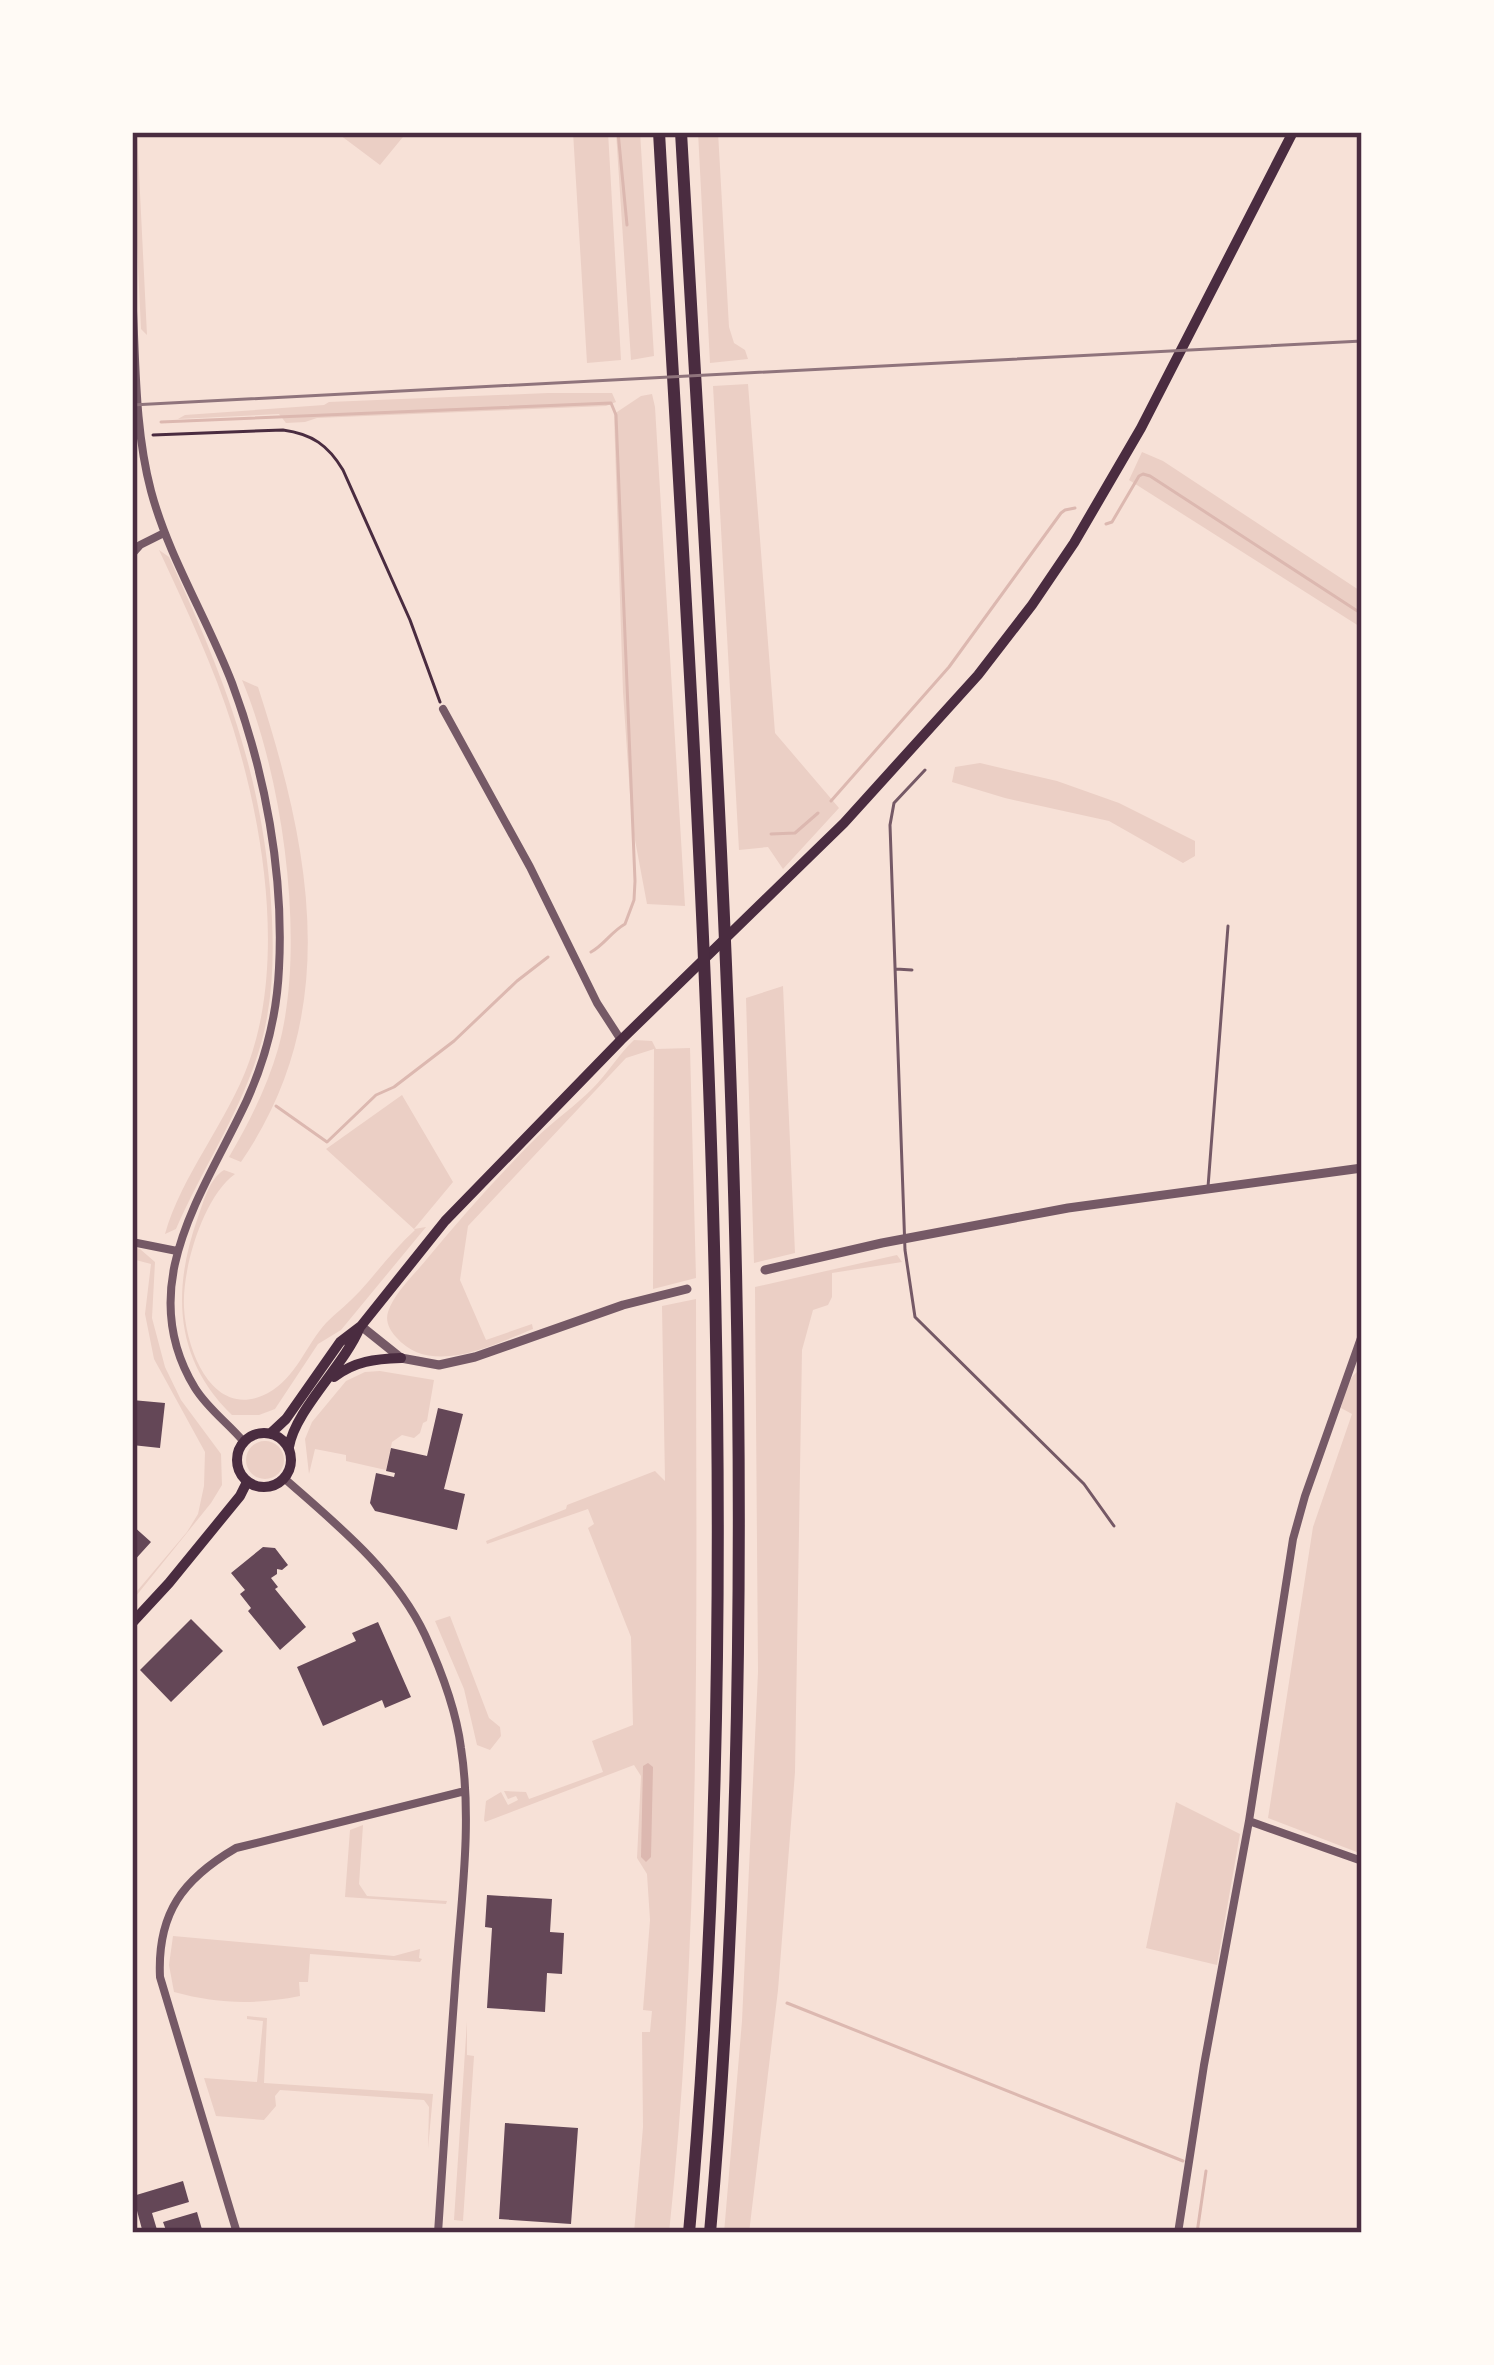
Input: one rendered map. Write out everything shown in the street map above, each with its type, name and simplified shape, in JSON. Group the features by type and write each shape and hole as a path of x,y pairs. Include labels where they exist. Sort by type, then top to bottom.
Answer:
{"highway":[{"path":"659,132 704,931 715,1261 715,1760 689,2233"},
{"path":"681,132 724,922 736,1245 737,1759 710,2233"}],"main road":[{"path":"271,1433 340,1342 361,1326 445,1221 621,1040 844,823 978,675 1074,543 1142,428 1293,132"},
{"path":"289,1447 271,1433 256,1433 244,1442 237,1458 241,1475 262,1488 285,1479 292,1463 289,1447 295,1427 351,1349 361,1326"},
{"path":"323,1387 354,1364 401,1358"},
{"path":"132,1623 247,1482"}],"street":[{"path":"132,292 150,487 164,533 232,684 253,749 270,829 280,936 270,1040 176,1251 171,1301 182,1363 206,1404 244,1442"},
{"path":"132,554 164,533"},
{"path":"443,709 530,867 597,1003 621,1040"},
{"path":"765,1270 1068,1208 1362,1168"},
{"path":"132,1242 176,1251"},
{"path":"361,1326 401,1358 426,1364 456,1362 623,1305 687,1289"},
{"path":"1178,2233 1293,1539 1362,1335"},
{"path":"285,1479 335,1522 404,1600 424,1632 452,1702 465,1791 463,1871 438,2233"},
{"path":"237,2233 160,1977 159,1955 172,1906 209,1864 236,1848 465,1791"},
{"path":"1249,1821 1362,1861"}],"lane":[{"path":"925,770 899,796 891,812 905,1238 915,1317 1084,1484 1114,1526"},
{"path":"1208,1189 1228,926"},
{"path":"895,969 912,970"}],"path":[{"path":"142,435 283,430 301,432 330,449 400,598 443,709"}],"shaded area":[{"path":"137,132 147,335 141,329"},
{"path":"336,132 407,132 380,165"},
{"path":"573,132 608,132 621,360 587,363"},
{"path":"616,132 640,132 654,356 631,360"},
{"path":"698,132 718,132 729,327 734,343 745,350 748,359 710,363"},
{"path":"748,384 775,733 839,808 783,869 768,847 739,850 713,386"},
{"path":"612,393 616,402 286,423 279,414 178,419 329,402"},
{"path":"652,394 685,906 647,904 632,824 623,692 614,414"},
{"path":"1142,452 1163,461 1362,592 1362,628 1129,480"},
{"path":"159,550 169,557 205,639 247,759 265,843 273,944 270,1000 256,1061 176,1229 165,1234 249,1062 260,1023 268,938 261,851 244,767 217,683"},
{"path":"242,680 258,687 276,747 303,868 308,929 305,988 294,1047 273,1105 241,1162 229,1157 274,1063 290,962 279,812 257,720"},
{"path":"980,763 1057,781 1119,803 1195,841 1195,856 1183,863 1109,821 952,782 955,767"},
{"path":"783,986 795,1253 754,1263 746,998"},
{"path":"634,1040 652,1041 656,1049 690,1048 696,1278 653,1289 654,1049 626,1058 468,1226 460,1280 486,1340 532,1324 533,1329 463,1354 427,1355 410,1349 388,1322 399,1291 508,1167 592,1089"},
{"path":"402,1095 453,1182 414,1229 426,1227 341,1330 318,1344 275,1409 259,1415 232,1415 199,1371 184,1322 182,1297 184,1271 211,1185 224,1170 235,1174 213,1199 197,1235 184,1291 186,1324 206,1377 232,1398 249,1399 268,1393 286,1379 326,1323 415,1230 326,1149"},
{"path":"132,1247 155,1262 152,1318 165,1367 181,1400 221,1454 222,1485 132,1601 198,1514 205,1452 154,1359 145,1314 151,1264 132,1259"},
{"path":"897,1255 902,1262 832,1273 832,1297 828,1305 813,1310 802,1350 795,1772 778,1990 749,2233 724,2233 742,2021 758,1672 755,1287"},
{"path":"696,1299 695,1766 680,2117 669,2233 634,2233 643,2127 642,2032 650,2032 652,2011 643,2010 650,1920 647,1874 637,1858 641,1776 634,1765 484,1820 486,1801 501,1792 508,1805 518,1800 516,1796 508,1799 504,1791 526,1792 529,1799 603,1772 592,1741 633,1725 631,1637 588,1528 594,1524 588,1509 486,1541 655,1471 665,1481 662,1306"},
{"path":"1362,1369 1362,1854 1268,1818 1313,1527 1352,1414 1341,1408 1345,1391"},
{"path":"380,1371 434,1380 427,1421 420,1433 414,1438 402,1435 392,1442 386,1470 315,1449 309,1474 305,1439 312,1422 346,1381"},
{"path":"265,1441 279,1446 284,1460 279,1474 265,1479 251,1474 246,1460 251,1446"},
{"path":"450,1616 489,1718 500,1727 501,1736 490,1750 477,1745 464,1689 435,1621"},
{"path":"643,1766 653,1767 651,1857 646,1862 641,1857"},
{"path":"1176,1802 1240,1834 1217,1965 1146,1948"},
{"path":"363,1825 359,1884 367,1896 446,1904 345,1897 350,1830"},
{"path":"173,1936 394,1956 420,1949 422,1959 310,1954 308,1982 299,1982 300,1996 221,2001 174,1992 169,1965"},
{"path":"247,2016 267,2018 264,2083 433,2094 428,2149 429,2107 424,2100 280,2090 276,2106 264,2120 216,2116 204,2078 257,2082 263,2021"},
{"path":"467,2021 467,2055 474,2056 463,2221 454,2220"}],"building":[{"path":"132,1400 165,1403 160,1448 132,1445"},
{"path":"438,1408 463,1414 444,1489 465,1494 457,1530 375,1511 370,1503 376,1473 394,1477 395,1473 386,1471 391,1448 427,1456"},
{"path":"132,1525 151,1542 132,1563"},
{"path":"263,1547 275,1548 288,1565 271,1578 306,1627 280,1650 248,1611 251,1608 240,1594 245,1590 231,1573"},
{"path":"191,1619 223,1651 171,1702 140,1670"},
{"path":"378,1622 411,1697 385,1708 382,1700 323,1726 297,1667 356,1641 352,1633"},
{"path":"487,1895 552,1899 550,1932 564,1933 562,1974 547,1973 545,2012 487,2008 492,1928 485,1927"},
{"path":"505,2123 578,2128 571,2224 499,2219"},
{"path":"183,2181 189,2202 152,2213 158,2233 143,2233 133,2196"},
{"path":"197,2212 203,2233 167,2233 163,2222"}],"waterway":[{"path":"618,132 627,225"},
{"path":"161,422 611,403 616,415 635,881 625,924 591,952"},
{"path":"1106,524 1112,522 1139,476 1150,476 1362,614"},
{"path":"831,801 949,667 1061,513 1075,508"},
{"path":"771,834 795,833 818,813"},
{"path":"276,1106 327,1142 376,1095 394,1087 454,1041 548,957"},
{"path":"787,2003 1183,2161"},
{"path":"1197,2233 1206,2171"}],"railway":[{"path":"132,405 1362,341"}]}
